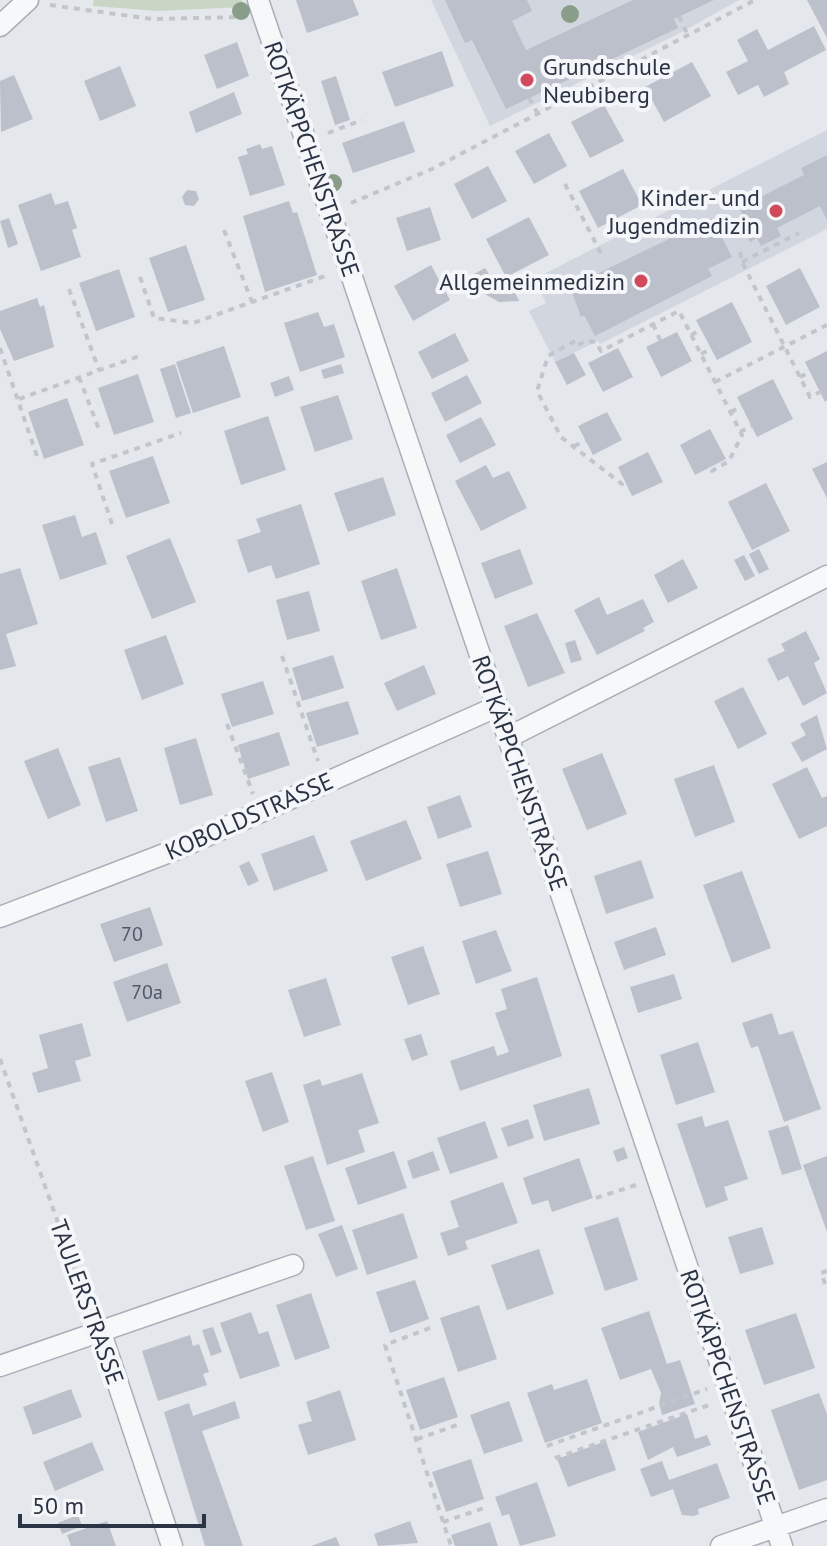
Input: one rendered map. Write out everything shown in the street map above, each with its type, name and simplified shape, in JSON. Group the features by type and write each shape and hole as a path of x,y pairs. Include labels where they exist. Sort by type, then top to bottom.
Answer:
{"street":[{"path":"2,21 28,0"},
{"name":"ROTKÄPPCHENSTRASSE","path":"261,9 441,532 496,707 782,1546"},
{"path":"507,738 826,578"},
{"name":"KOBOLDSTRASSE","path":"0,917 175,850 496,707"},
{"path":"0,1366 293,1265"},
{"name":"TAULERSTRASSE","path":"101,1333 172,1546"},
{"path":"721,1546 827,1509"}],"path":[{"path":"41,0 55,9 152,19 261,9"},
{"path":"330,212 432,169 755,0"},
{"path":"679,16 689,36"},
{"path":"529,98 538,114"},
{"path":"328,133 362,120"},
{"path":"565,184 603,257"},
{"path":"224,230 252,302"},
{"path":"742,262 799,233"},
{"path":"740,252 742,262 810,397 820,392"},
{"path":"140,277 154,318 193,323 328,275"},
{"path":"69,289 99,370"},
{"path":"761,300 771,295"},
{"path":"625,482 622,484 561,437 537,391 548,356 586,341 596,342 602,353 679,311 740,432"},
{"path":"771,320 781,315"},
{"path":"653,324 660,340"},
{"path":"715,382 827,325"},
{"path":"691,335 701,330"},
{"path":"0,348 37,456"},
{"path":"701,354 711,349"},
{"path":"19,399 142,355"},
{"path":"800,377 810,372"},
{"path":"79,377 100,432"},
{"path":"731,412 742,406"},
{"path":"710,467 712,471 729,461 740,432 752,426"},
{"path":"112,524 92,464 181,433"},
{"path":"574,446 586,441"},
{"path":"282,656 325,782"},
{"path":"227,724 259,812"},
{"name":"TAULERSTRASSE","path":"0,1059 86,1306 101,1333"},
{"path":"596,1198 636,1185"},
{"path":"827,1271 821,1273 827,1289"},
{"path":"430,1328 385,1345 451,1546"},
{"path":"547,1446 729,1390"},
{"path":"555,1458 729,1390"},
{"path":"417,1439 460,1424"},
{"path":"443,1522 487,1507"}],"shaded area":[{"name":"Grundschule Neubiberg","path":"431,0 739,0 680,33 490,126"},
{"path":"827,130 827,229 600,344 598,341 555,362 529,311 546,303 534,279"}],"green space":[{"path":"94,0 242,0 245,7 158,11 93,6"}],"building":[{"path":"296,0 353,0 359,15 307,33"},
{"name":"Grundschule Neubiberg","path":"445,0 527,0 532,11 512,21 526,50 633,0 714,0 674,19 678,28 506,109 472,40 465,43"},
{"path":"807,0 827,0 827,38"},
{"path":"814,26 826,50 784,72 789,84 764,97 758,85 738,95 726,72 748,61 737,40 757,29 768,50"},
{"path":"237,42 249,76 217,89 204,55"},
{"path":"442,51 454,86 395,107 382,72"},
{"path":"692,62 711,96 664,122 645,87"},
{"path":"120,66 136,106 100,121 84,81"},
{"path":"14,75 33,119 1,132 0,81"},
{"path":"336,76 350,120 335,125 321,81"},
{"path":"234,92 242,114 196,133 189,112"},
{"path":"604,105 624,141 590,158 571,122"},
{"path":"404,121 415,152 353,173 342,143"},
{"path":"549,133 567,166 534,184 515,151"},
{"path":"260,144 262,149 272,146 285,185 250,196 238,157 248,154 246,149"},
{"name":"Kinder- und Jugendmedizin","path":"827,155 827,220 820,206 777,228 781,236 761,246 757,238 750,242 738,217 743,215 739,208 804,175 801,168"},
{"path":"488,166 507,201 472,219 454,184"},
{"path":"623,169 642,205 598,228 579,191"},
{"path":"187,190 196,191 199,199 194,206 185,205 182,197"},
{"path":"51,193 55,205 68,201 77,228 72,230 81,257 41,271 18,205"},
{"path":"289,201 293,213 297,212 317,275 265,292 243,216"},
{"path":"430,207 441,240 407,251 396,218"},
{"path":"529,217 549,255 506,277 486,239"},
{"path":"9,218 18,244 8,248 0,221"},
{"name":"Allgemeinmedizin","path":"712,218 732,257 708,269 712,276 595,336 584,315 581,317 570,287"},
{"path":"186,245 205,300 168,312 149,258"},
{"path":"431,265 450,300 413,321 394,286"},
{"path":"485,268 496,285 512,286 519,301 499,302 485,294 472,275"},
{"path":"800,268 820,307 786,325 766,286"},
{"path":"119,269 135,317 96,331 79,283"},
{"path":"37,298 40,307 44,305 54,347 14,361 0,329 0,311"},
{"path":"732,302 752,342 717,360 696,320"},
{"path":"318,312 324,327 334,324 345,357 300,372 284,323"},
{"path":"677,332 692,361 661,377 646,347"},
{"path":"455,333 469,361 432,379 418,352"},
{"path":"224,346 241,397 193,413 176,362"},
{"path":"618,348 633,377 603,392 588,363"},
{"path":"827,351 827,400 825,402 805,362"},
{"path":"574,353 586,375 567,385 555,362"},
{"path":"175,364 191,413 176,418 160,369"},
{"path":"341,364 344,373 324,379 321,370"},
{"path":"138,374 154,422 114,435 98,388"},
{"path":"467,375 482,403 445,422 431,393"},
{"path":"289,376 294,390 275,397 270,383"},
{"path":"773,379 793,419 757,437 737,397"},
{"path":"338,395 353,439 315,452 300,407"},
{"path":"67,398 84,445 44,459 28,412"},
{"path":"607,412 622,440 593,455 578,426"},
{"path":"268,416 286,470 241,485 224,431"},
{"path":"481,417 496,445 460,463 446,435"},
{"path":"710,429 726,459 695,475 680,445"},
{"path":"648,452 663,482 632,496 618,467"},
{"path":"153,456 170,503 126,518 109,471"},
{"path":"827,462 827,498 812,469"},
{"path":"486,465 493,478 509,471 527,508 481,531 455,481"},
{"path":"383,477 396,515 348,532 334,493"},
{"path":"766,483 790,531 752,550 728,502"},
{"path":"301,504 320,564 276,579 271,565 248,573 237,540 261,532 256,519"},
{"path":"75,515 82,537 96,532 107,564 60,580 42,525"},
{"path":"170,538 196,602 152,619 126,556"},
{"path":"520,549 533,584 495,599 481,563"},
{"path":"759,549 769,569 759,574 749,554"},
{"path":"744,555 755,576 745,581 734,560"},
{"path":"683,559 698,588 668,603 654,575"},
{"path":"20,568 38,624 6,634 16,666 0,670 0,574"},
{"path":"397,568 417,628 381,640 361,581"},
{"path":"309,591 320,631 287,640 276,600"},
{"path":"599,597 607,615 643,599 654,622 643,628 645,631 597,655 574,610"},
{"path":"537,613 565,673 528,687 504,626"},
{"path":"806,631 820,659 814,663 827,693 803,706 788,676 778,681 767,659 785,651 781,644"},
{"path":"166,635 184,684 142,700 124,650"},
{"path":"575,640 582,660 571,663 565,643"},
{"path":"333,655 344,688 302,701 292,668"},
{"path":"424,665 436,694 397,711 384,683"},
{"path":"263,681 274,714 232,727 221,694"},
{"path":"743,687 767,734 738,749 714,701"},
{"path":"348,701 359,734 317,747 306,713"},
{"path":"817,715 827,749 802,762 791,743 806,735 800,724"},
{"path":"279,732 290,765 248,779 238,745"},
{"path":"196,738 213,795 180,805 164,748"},
{"path":"58,748 81,805 48,819 24,761"},
{"path":"602,753 627,814 587,830 562,769"},
{"path":"120,757 138,811 106,822 88,767"},
{"path":"714,765 735,822 695,837 674,779"},
{"path":"807,767 822,798 827,796 827,826 799,839 772,784"},
{"path":"460,795 472,827 438,839 427,807"},
{"path":"406,820 422,859 366,881 350,841"},
{"path":"314,835 328,871 274,891 261,854"},
{"path":"488,851 502,894 460,907 446,864"},
{"path":"641,860 654,898 606,914 594,876"},
{"path":"249,861 259,881 248,886 239,866"},
{"path":"742,871 771,948 732,963 703,885"},
{"path":"150,907 163,945 114,962 100,924"},
{"path":"656,927 666,955 624,970 614,942"},
{"path":"496,930 512,971 476,984 462,941"},
{"path":"423,946 440,994 408,1005 391,957"},
{"path":"167,963 181,1003 127,1022 113,982"},
{"path":"674,974 682,999 638,1013 630,987"},
{"path":"537,977 562,1056 460,1091 450,1061 494,1046 497,1056 509,1052 495,1013 507,1009 501,989"},
{"path":"326,978 341,1025 304,1037 288,990"},
{"path":"772,1013 779,1035 793,1031 821,1109 784,1122 758,1046 751,1048 742,1023"},
{"path":"82,1023 91,1056 75,1061 81,1081 38,1093 32,1073 48,1068 39,1035"},
{"path":"421,1034 428,1055 412,1061 404,1039"},
{"path":"698,1042 715,1092 676,1105 660,1055"},
{"path":"272,1072 289,1122 263,1132 245,1081"},
{"path":"362,1073 379,1123 358,1130 365,1152 327,1165 303,1085 320,1079 322,1086"},
{"path":"589,1088 600,1124 544,1141 533,1105"},
{"path":"702,1116 705,1127 728,1120 748,1179 724,1187 728,1200 706,1208 677,1124"},
{"path":"528,1119 534,1138 508,1147 501,1128"},
{"path":"485,1121 498,1158 450,1174 437,1138"},
{"path":"788,1125 802,1169 782,1175 768,1131"},
{"path":"624,1147 628,1158 617,1162 613,1151"},
{"path":"394,1151 407,1188 358,1205 345,1168"},
{"path":"433,1151 440,1170 413,1179 407,1161"},
{"path":"313,1156 335,1221 306,1230 284,1166"},
{"path":"827,1156 827,1232 803,1165"},
{"path":"579,1158 593,1198 552,1212 548,1200 532,1205 523,1178"},
{"path":"503,1182 518,1223 465,1241 468,1249 448,1256 440,1233 459,1227 450,1201"},
{"path":"403,1213 418,1258 367,1275 352,1230"},
{"path":"618,1217 638,1280 605,1291 584,1228"},
{"path":"342,1225 358,1269 336,1277 318,1234"},
{"path":"762,1227 774,1264 740,1274 728,1237"},
{"path":"539,1249 554,1294 507,1310 491,1265"},
{"path":"415,1280 429,1319 390,1333 376,1292"},
{"path":"311,1293 330,1348 295,1360 276,1305"},
{"path":"479,1305 497,1359 458,1372 440,1318"},
{"path":"649,1311 667,1364 680,1360 695,1404 662,1415 659,1403 661,1393 651,1369 620,1380 601,1328"},
{"path":"251,1312 259,1334 268,1331 280,1366 240,1379 220,1323"},
{"path":"796,1313 815,1368 764,1385 745,1330"},
{"path":"213,1327 222,1352 211,1356 202,1330"},
{"path":"190,1335 193,1346 199,1344 209,1372 203,1374 207,1385 158,1401 142,1351"},
{"path":"444,1377 458,1417 420,1430 406,1390"},
{"path":"587,1379 602,1423 545,1443 527,1393 552,1384 554,1390"},
{"path":"71,1389 82,1417 33,1435 23,1407"},
{"path":"340,1390 356,1440 308,1455 298,1425 312,1421 306,1402"},
{"path":"819,1393 827,1414 827,1480 799,1490 771,1410"},
{"path":"235,1401 240,1418 202,1431 243,1546 205,1546 164,1412 189,1403 193,1416"},
{"path":"509,1401 523,1441 484,1454 470,1415"},
{"path":"687,1414 695,1439 707,1435 711,1445 677,1457 673,1447 648,1460 638,1432"},
{"path":"606,1441 616,1470 568,1487 557,1459"},
{"path":"92,1442 104,1470 55,1491 43,1462"},
{"path":"471,1459 484,1499 446,1512 432,1472"},
{"path":"662,1461 669,1480 717,1463 730,1498 698,1509 699,1514 694,1516 682,1515 673,1489 651,1497 640,1469"},
{"path":"537,1482 556,1536 520,1546 509,1514 502,1516 495,1497"},
{"path":"78,1515 82,1526 62,1534 58,1523"},
{"path":"107,1521 116,1546 71,1546 67,1535"},
{"path":"410,1521 418,1543 378,1546 374,1534"},
{"path":"490,1522 498,1546 455,1546 451,1535"},
{"path":"336,1537 340,1546 311,1546"}],"place":[{"name":"Grundschule Neubiberg","path":"527,80"},
{"name":"Kinder- und Jugendmedizin","path":"776,211"},
{"name":"Allgemeinmedizin","path":"641,281"}]}
